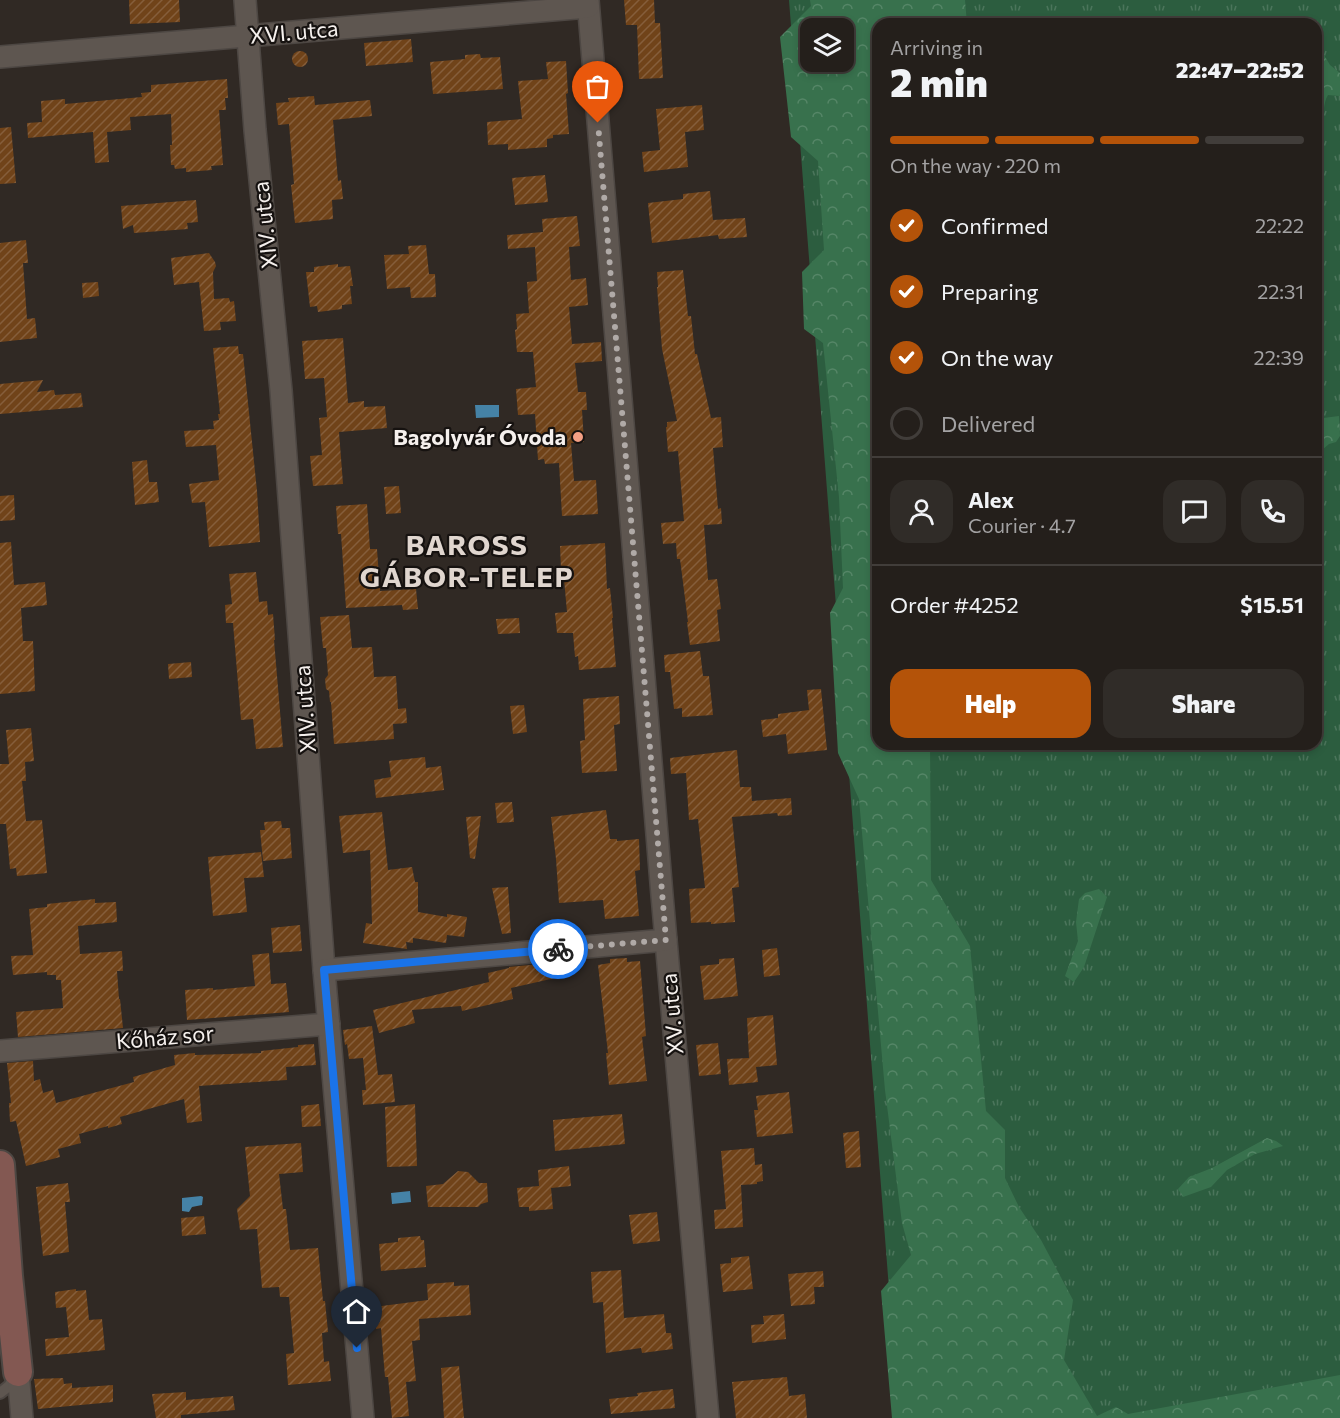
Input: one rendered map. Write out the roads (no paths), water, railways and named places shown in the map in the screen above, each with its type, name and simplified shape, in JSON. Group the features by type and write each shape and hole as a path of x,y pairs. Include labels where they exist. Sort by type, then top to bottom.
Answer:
{"street":[{"name":"XIV. utca","path":"245,0 256,141 281,390 324,970 363,1418"},
{"name":"XVI. utca","path":"0,57 588,3"},
{"name":"XV. utca","path":"588,3 708,1418"},
{"path":"324,970 666,940"},
{"name":"Kőház sor","path":"0,1051 329,1024"},
{"path":"0,1165 9,1382 22,1418"}],"water":[{"path":"475,405 499,405 499,417 476,418"},
{"path":"410,1191 411,1202 392,1204 391,1193"},
{"path":"203,1197 202,1205 192,1207 189,1212 182,1211 182,1198"}],"place":[{"name":"Bagolyvár Óvoda","path":"578,437"}],"district":[{"name":"BAROSS GÁBOR-TELEP","path":"467,561"}]}
